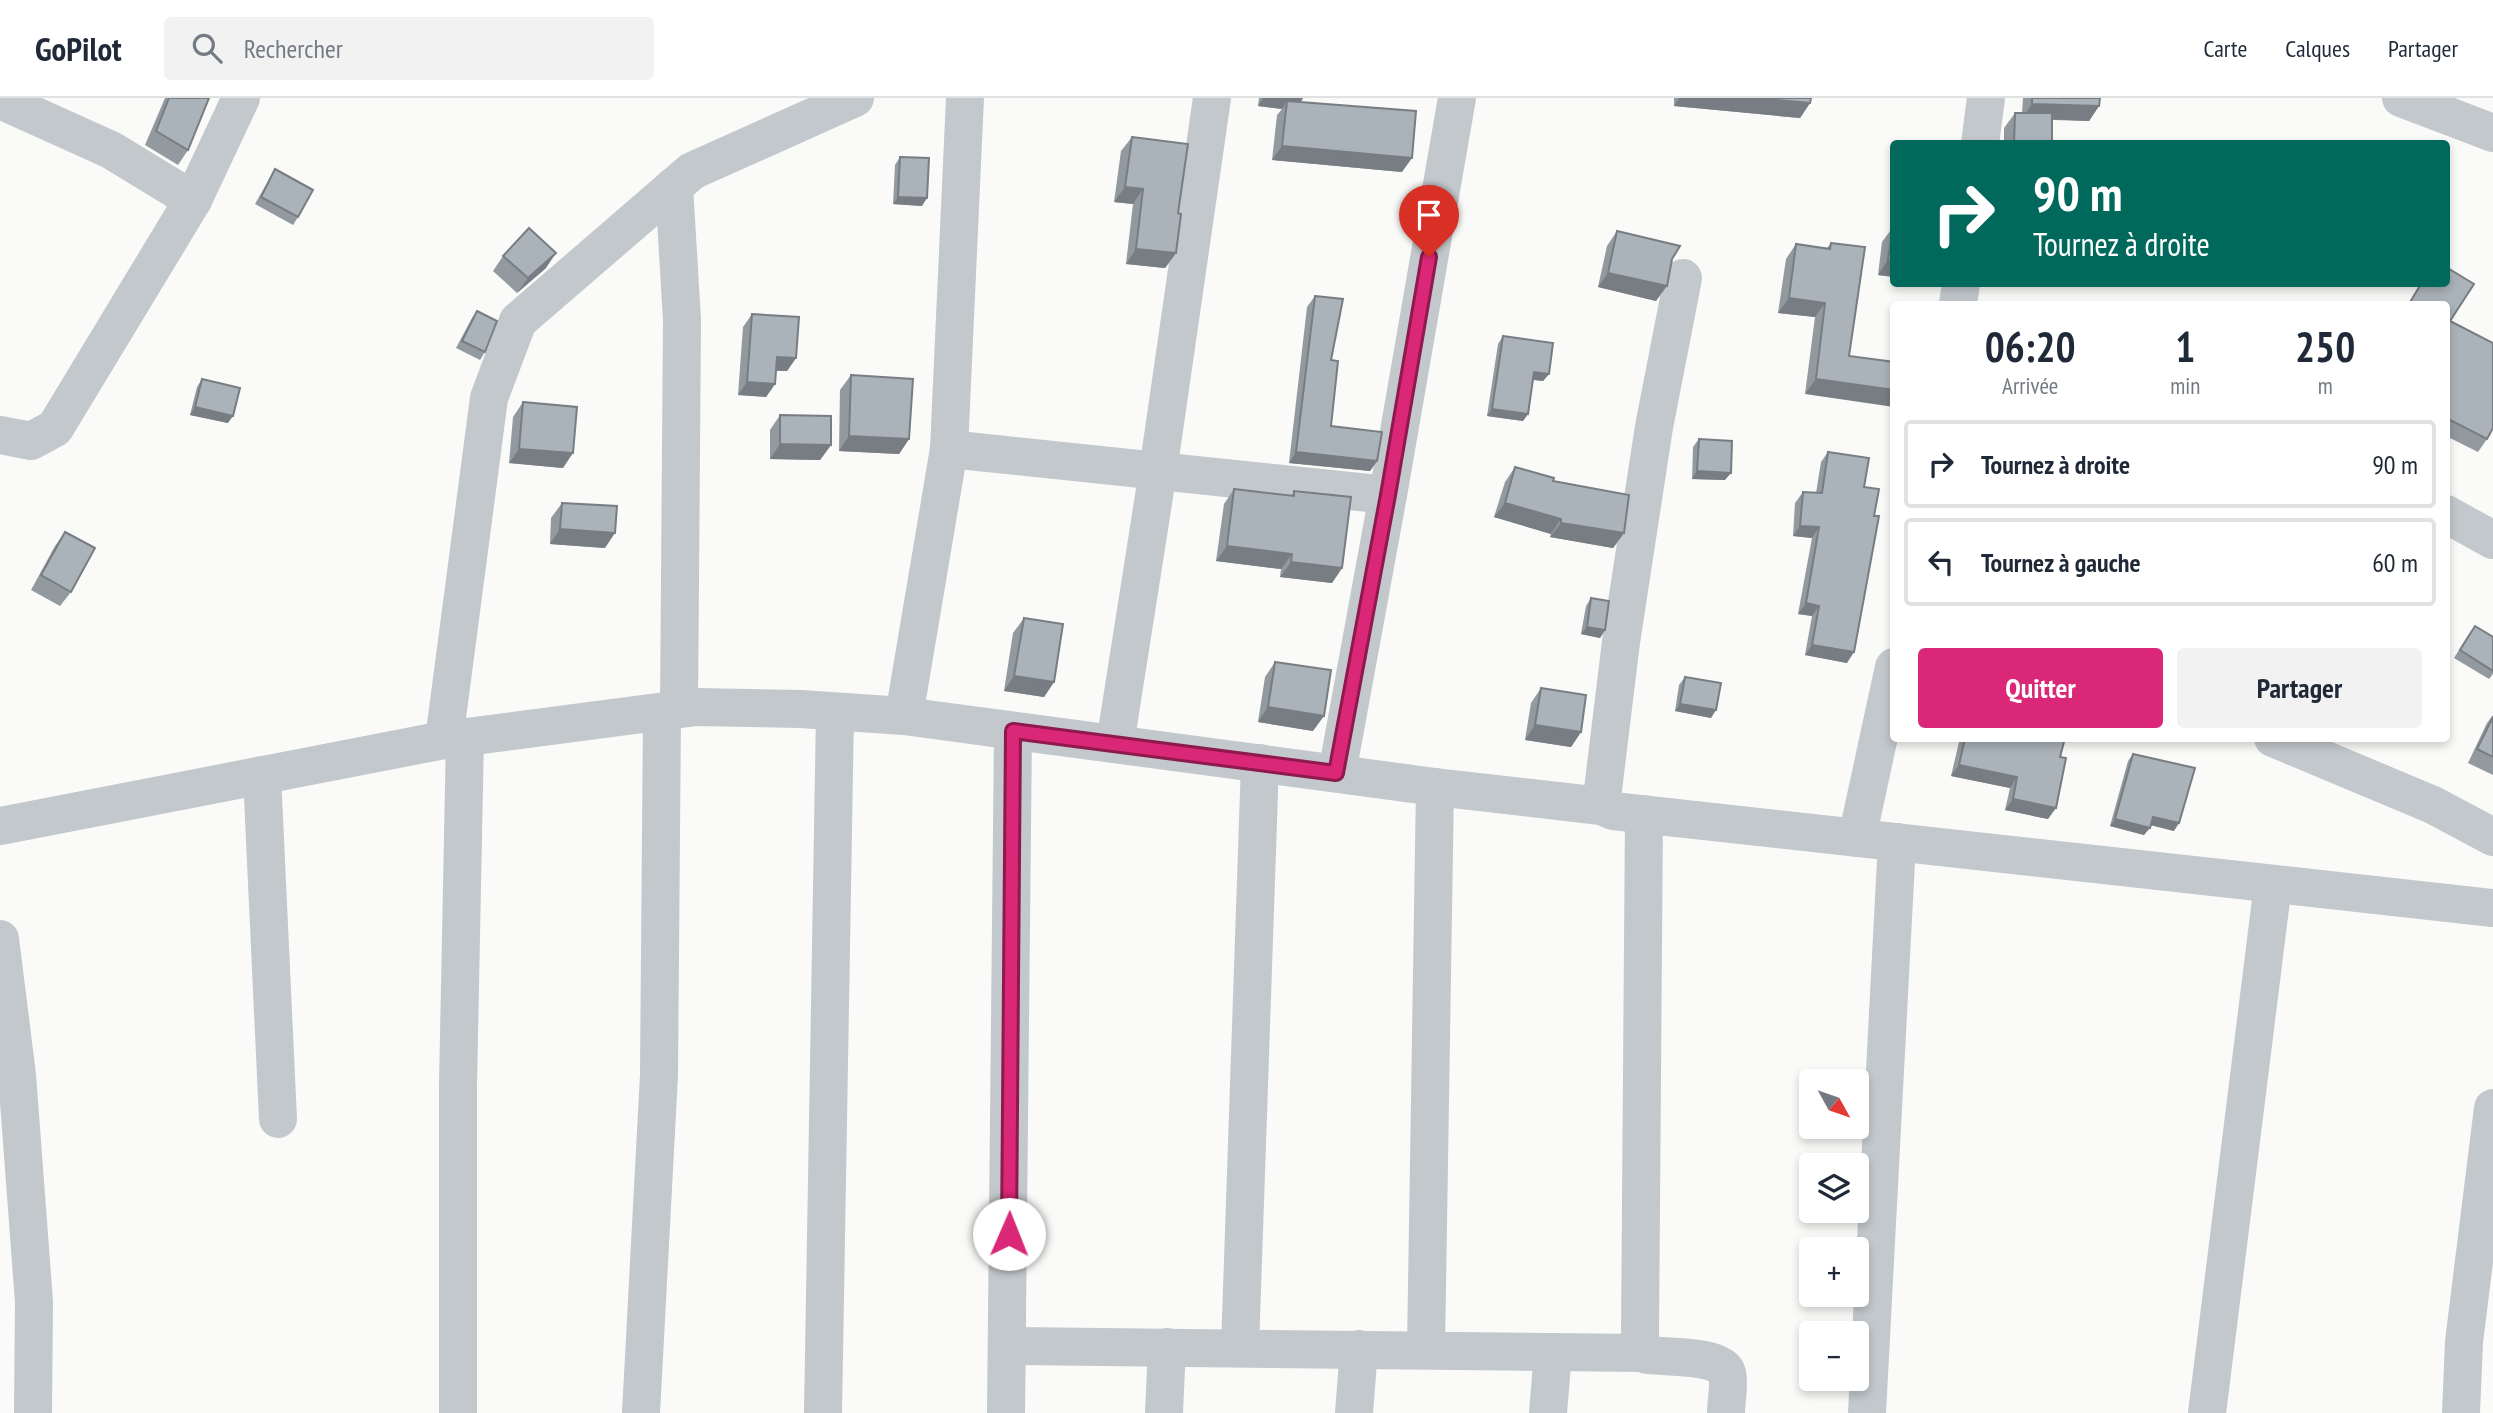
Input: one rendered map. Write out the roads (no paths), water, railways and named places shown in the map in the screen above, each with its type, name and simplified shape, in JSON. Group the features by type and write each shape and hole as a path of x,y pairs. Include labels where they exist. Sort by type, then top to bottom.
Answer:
{"street":[{"path":"0,435 32,441 55,428 193,200 241,98"},
{"path":"458,1413 454,739 489,398 518,321 692,171 855,98"},
{"path":"904,716 949,449 965,98"},
{"path":"1115,744 1212,98"},
{"path":"1336,773 1388,495 1457,98"},
{"path":"1981,140 1986,98"},
{"path":"2401,98 2493,133"},
{"path":"0,100 111,150 193,200"},
{"path":"641,1413 659,1075 682,320 674,186"},
{"path":"1601,807 1620,642 1654,427 1684,278"},
{"path":"949,449 1388,495"},
{"path":"2450,516 2493,540"},
{"path":"1857,838 1890,685"},
{"path":"0,826 454,739 696,707 801,709 904,716 1601,807 1613,811 2493,908"},
{"path":"823,1413 835,713"},
{"path":"1006,1413 1013,731"},
{"path":"2283,742 2433,805 2493,837"},
{"path":"1240,1348 1260,763"},
{"path":"262,775 278,1119"},
{"path":"1426,1350 1435,787"},
{"path":"1644,814 1640,1335 1644,1353"},
{"path":"1867,1413 1897,842"},
{"path":"2207,1413 2273,884"},
{"path":"0,939 17,1075 33,1289 33,1413"},
{"path":"2461,1413 2464,1342 2493,1108"},
{"path":"1008,1346 1644,1353 1710,1361 1721,1365 1727,1374 1726,1413"},
{"path":"1164,1413 1167,1347"},
{"path":"1354,1413 1359,1349"},
{"path":"1548,1413 1553,1352"}]}
